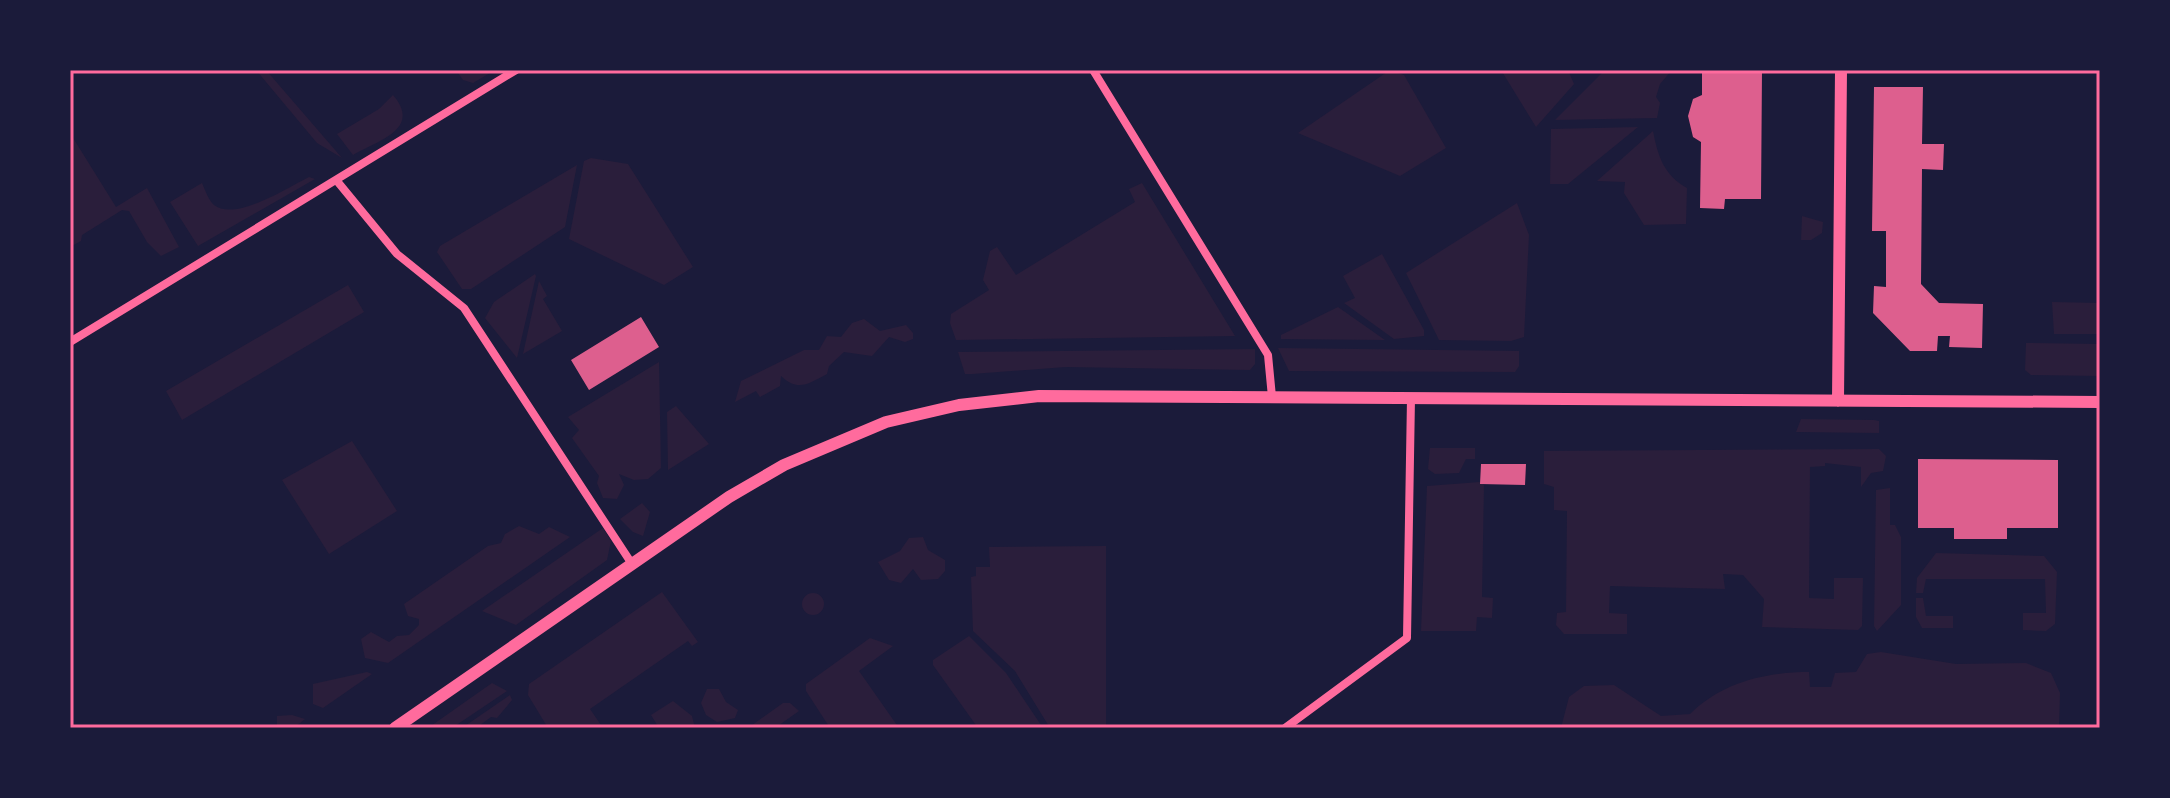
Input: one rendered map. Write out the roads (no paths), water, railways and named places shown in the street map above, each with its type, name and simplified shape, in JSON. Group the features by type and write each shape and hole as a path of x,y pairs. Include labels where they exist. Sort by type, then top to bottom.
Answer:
{"main road":[{"path":"1838,401 1841,70"},
{"path":"395,728 729,497 784,465 850,435 931,410 1039,396 2100,402"}],"street":[{"path":"70,342 516,70"},
{"path":"1093,70 1268,355 1272,397"},
{"path":"337,181 397,254 464,308 632,564"},
{"path":"1285,728 1407,638 1411,398"}]}
